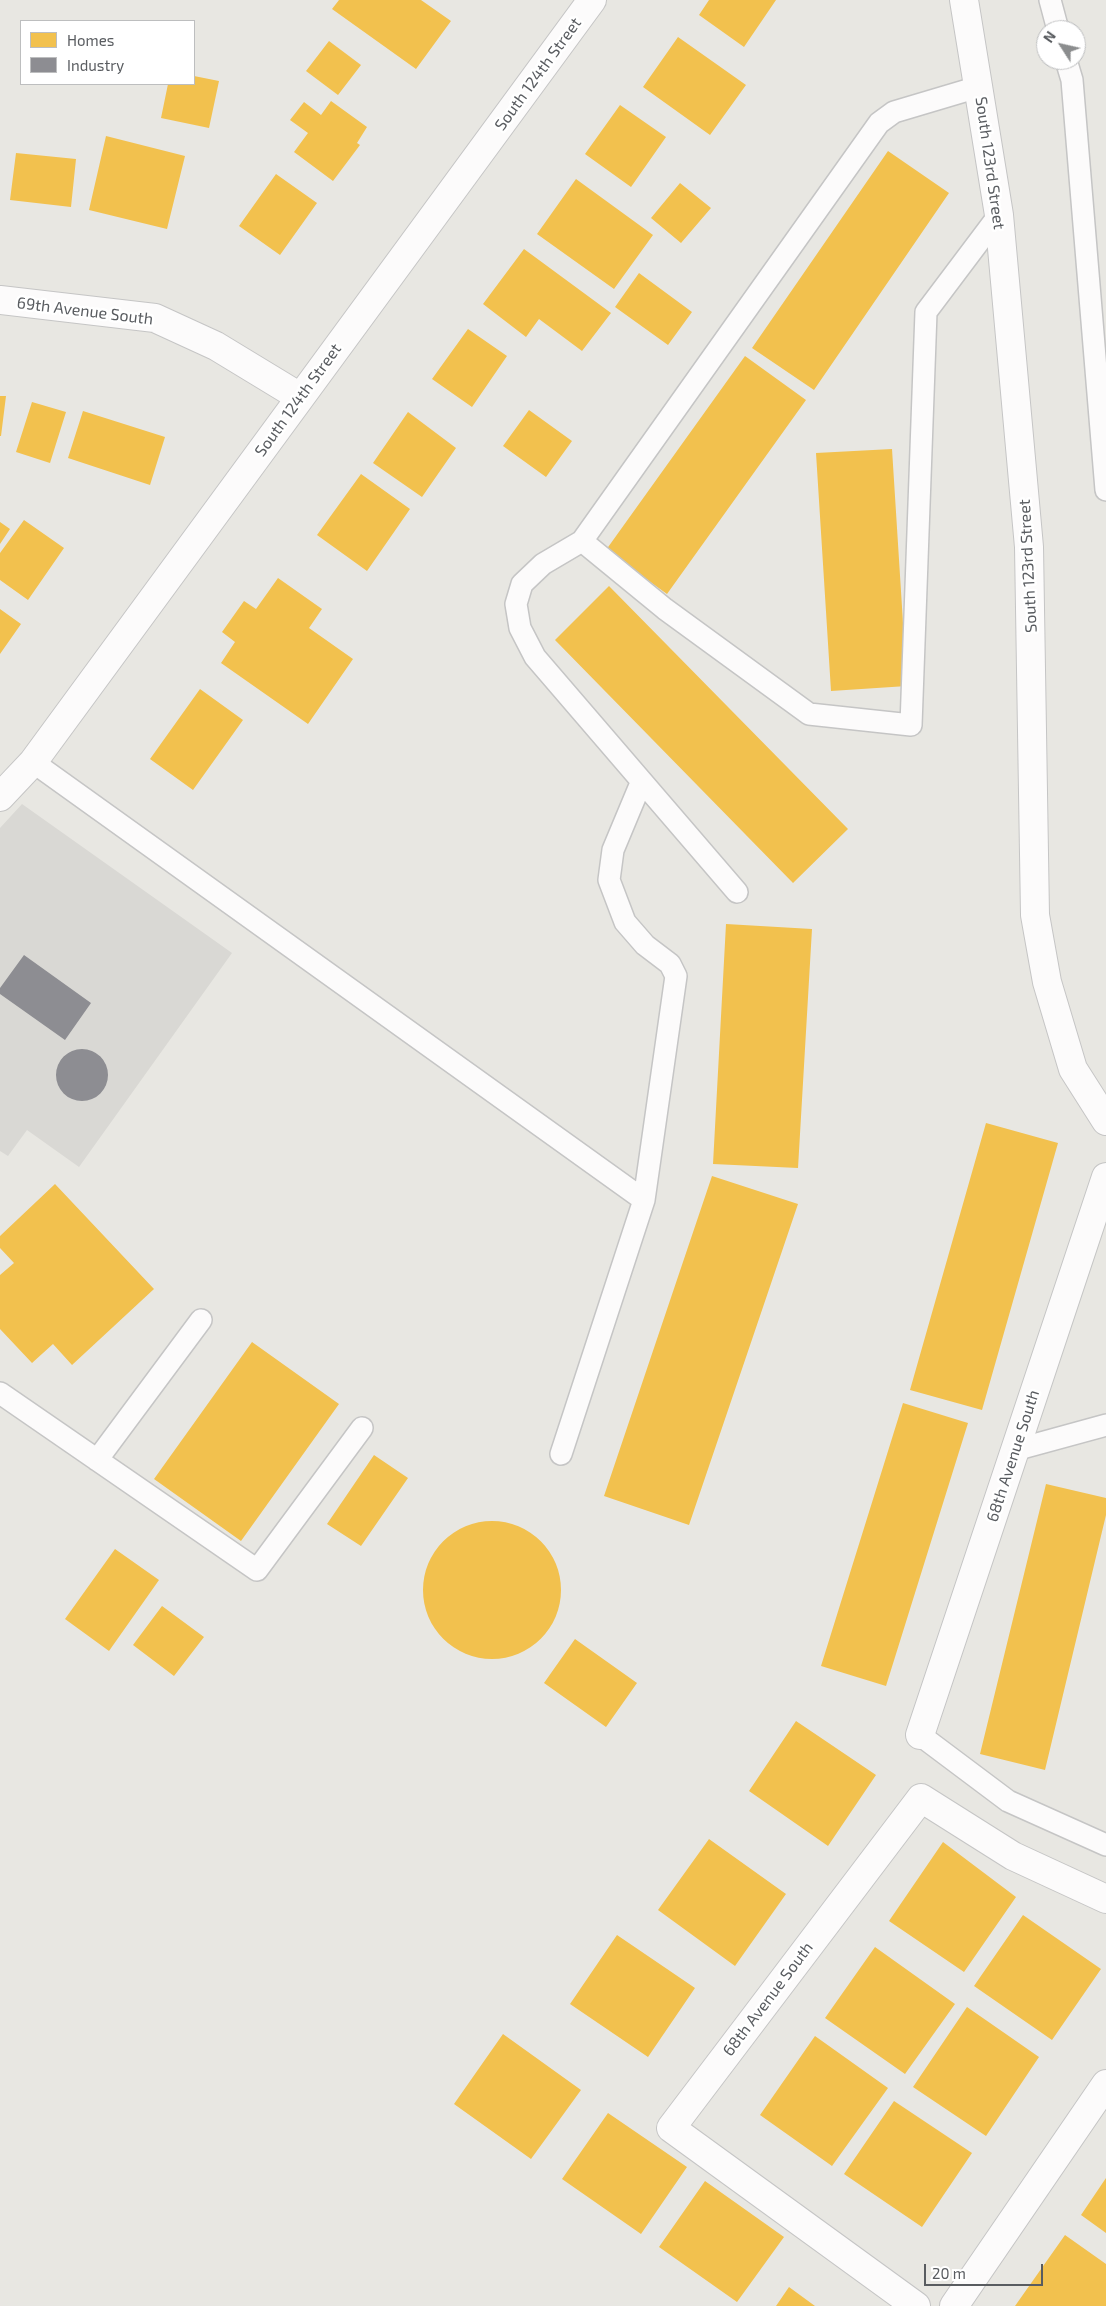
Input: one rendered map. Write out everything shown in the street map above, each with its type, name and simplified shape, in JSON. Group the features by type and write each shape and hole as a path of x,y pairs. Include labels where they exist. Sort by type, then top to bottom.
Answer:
{"street":[{"name":"South 124th Street","path":"0,797 33,762 592,0"},
{"name":"South 123rd Street","path":"964,0 999,215 1030,546 1035,915 1047,982 1073,1069 1106,1121"},
{"name":"69th Avenue South","path":"0,300 155,318 216,346 300,397"},
{"name":"68th Avenue South","path":"920,1735 1106,1177"},
{"name":"68th Avenue South","path":"916,2306 671,2128 921,1798 1013,1856 1106,1898"},
{"path":"954,2306 1106,2084"}],"lane":[{"path":"1050,0 1055,20"},
{"path":"1069,70 1072,80 1106,490"},
{"path":"737,892 641,783 535,657 520,628 516,604 522,584 543,564 582,541 879,123 894,112 978,87"},
{"path":"582,541 665,609 809,714 911,725 926,312 999,215"},
{"path":"33,762 644,1200"},
{"path":"561,1454 644,1200 676,976 670,964 645,945 625,922 608,880 613,850 641,783"},
{"path":"97,1460 201,1320"},
{"path":"0,1393 257,1570 362,1428"},
{"path":"1015,1450 1106,1425"},
{"path":"920,1735 1008,1801 1106,1845"}],"shaded area":[{"path":"22,804 232,953 79,1167 27,1130 8,1156 0,1151 0,828"}],"building: Homes":[{"path":"339,0 421,0 451,21 416,69 332,9"},
{"path":"709,0 776,0 744,47 699,15"},
{"path":"678,37 746,85 710,135 643,87"},
{"path":"329,41 361,65 338,95 306,71"},
{"path":"195,76 219,81 209,128 161,118 168,85 195,85"},
{"path":"331,101 367,127 357,143 360,145 333,181 294,152 308,133 290,120 304,102 321,115"},
{"path":"620,105 666,137 631,187 585,154"},
{"path":"106,136 185,156 167,229 89,210"},
{"path":"888,151 949,193 814,390 752,348"},
{"path":"16,153 76,159 71,207 10,200"},
{"path":"276,174 317,203 280,255 239,226"},
{"path":"576,179 653,235 614,289 537,234"},
{"path":"680,183 711,208 681,243 651,218"},
{"path":"524,249 611,313 582,351 539,319 526,337 483,304"},
{"path":"639,273 692,312 668,345 615,307"},
{"path":"468,329 507,356 472,407 432,379"},
{"path":"745,356 806,400 667,594 606,550"},
{"path":"0,396 6,396 1,436 0,436"},
{"path":"32,402 66,412 50,463 16,452"},
{"path":"529,410 572,441 546,477 503,446"},
{"path":"83,411 165,437 150,485 68,458"},
{"path":"408,412 456,448 422,497 373,463"},
{"path":"892,449 907,686 831,691 816,453"},
{"path":"361,474 410,509 367,571 317,535"},
{"path":"24,520 64,548 28,600 0,580 0,553"},
{"path":"0,522 10,529 0,544"},
{"path":"278,578 322,609 309,628 353,659 308,724 221,663 235,642 222,632 244,601 256,609"},
{"path":"609,586 848,829 793,883 555,640"},
{"path":"0,609 21,624 0,654"},
{"path":"200,689 243,720 193,790 150,759"},
{"path":"726,924 812,929 798,1168 713,1164"},
{"path":"986,1123 1058,1143 982,1410 910,1390"},
{"path":"712,1176 798,1204 689,1525 604,1496"},
{"path":"55,1184 154,1289 72,1365 53,1344 32,1363 0,1329 0,1275 14,1263 0,1248 0,1236"},
{"path":"252,1342 339,1404 241,1541 154,1479"},
{"path":"903,1403 968,1423 886,1686 821,1666"},
{"path":"374,1455 408,1478 361,1546 327,1524"},
{"path":"1046,1484 1106,1498 1106,1515 1045,1770 980,1754"},
{"path":"492,1521 518,1526 541,1541 556,1564 561,1590 556,1616 541,1639 518,1654 492,1659 466,1654 443,1639 428,1616 423,1590 428,1564 443,1541 466,1526"},
{"path":"115,1549 159,1580 109,1651 65,1619"},
{"path":"162,1606 204,1637 174,1676 133,1645"},
{"path":"575,1639 637,1683 606,1727 544,1683"},
{"path":"796,1721 876,1775 828,1846 749,1791"},
{"path":"709,1839 786,1894 735,1966 658,1910"},
{"path":"943,1842 1016,1897 964,1972 889,1921"},
{"path":"1023,1915 1101,1969 1052,2040 974,1986"},
{"path":"617,1935 695,1988 648,2057 570,2004"},
{"path":"875,1947 955,2004 905,2074 825,2018"},
{"path":"967,2007 1039,2057 986,2136 913,2087"},
{"path":"503,2034 581,2090 531,2159 454,2104"},
{"path":"815,2036 888,2088 832,2166 760,2115"},
{"path":"894,2101 972,2153 922,2227 844,2174"},
{"path":"608,2113 687,2167 641,2234 562,2179"},
{"path":"1106,2178 1106,2233 1081,2215"},
{"path":"705,2181 784,2237 737,2302 659,2247"},
{"path":"1065,2235 1106,2264 1106,2306 1015,2306"},
{"path":"789,2287 815,2306 776,2306"}],"building: Industry":[{"path":"24,955 91,1003 65,1040 0,994 0,988"},
{"path":"82,1049 96,1053 104,1061 108,1075 104,1089 96,1097 82,1101 68,1097 60,1089 56,1075 60,1061 68,1053"}]}
